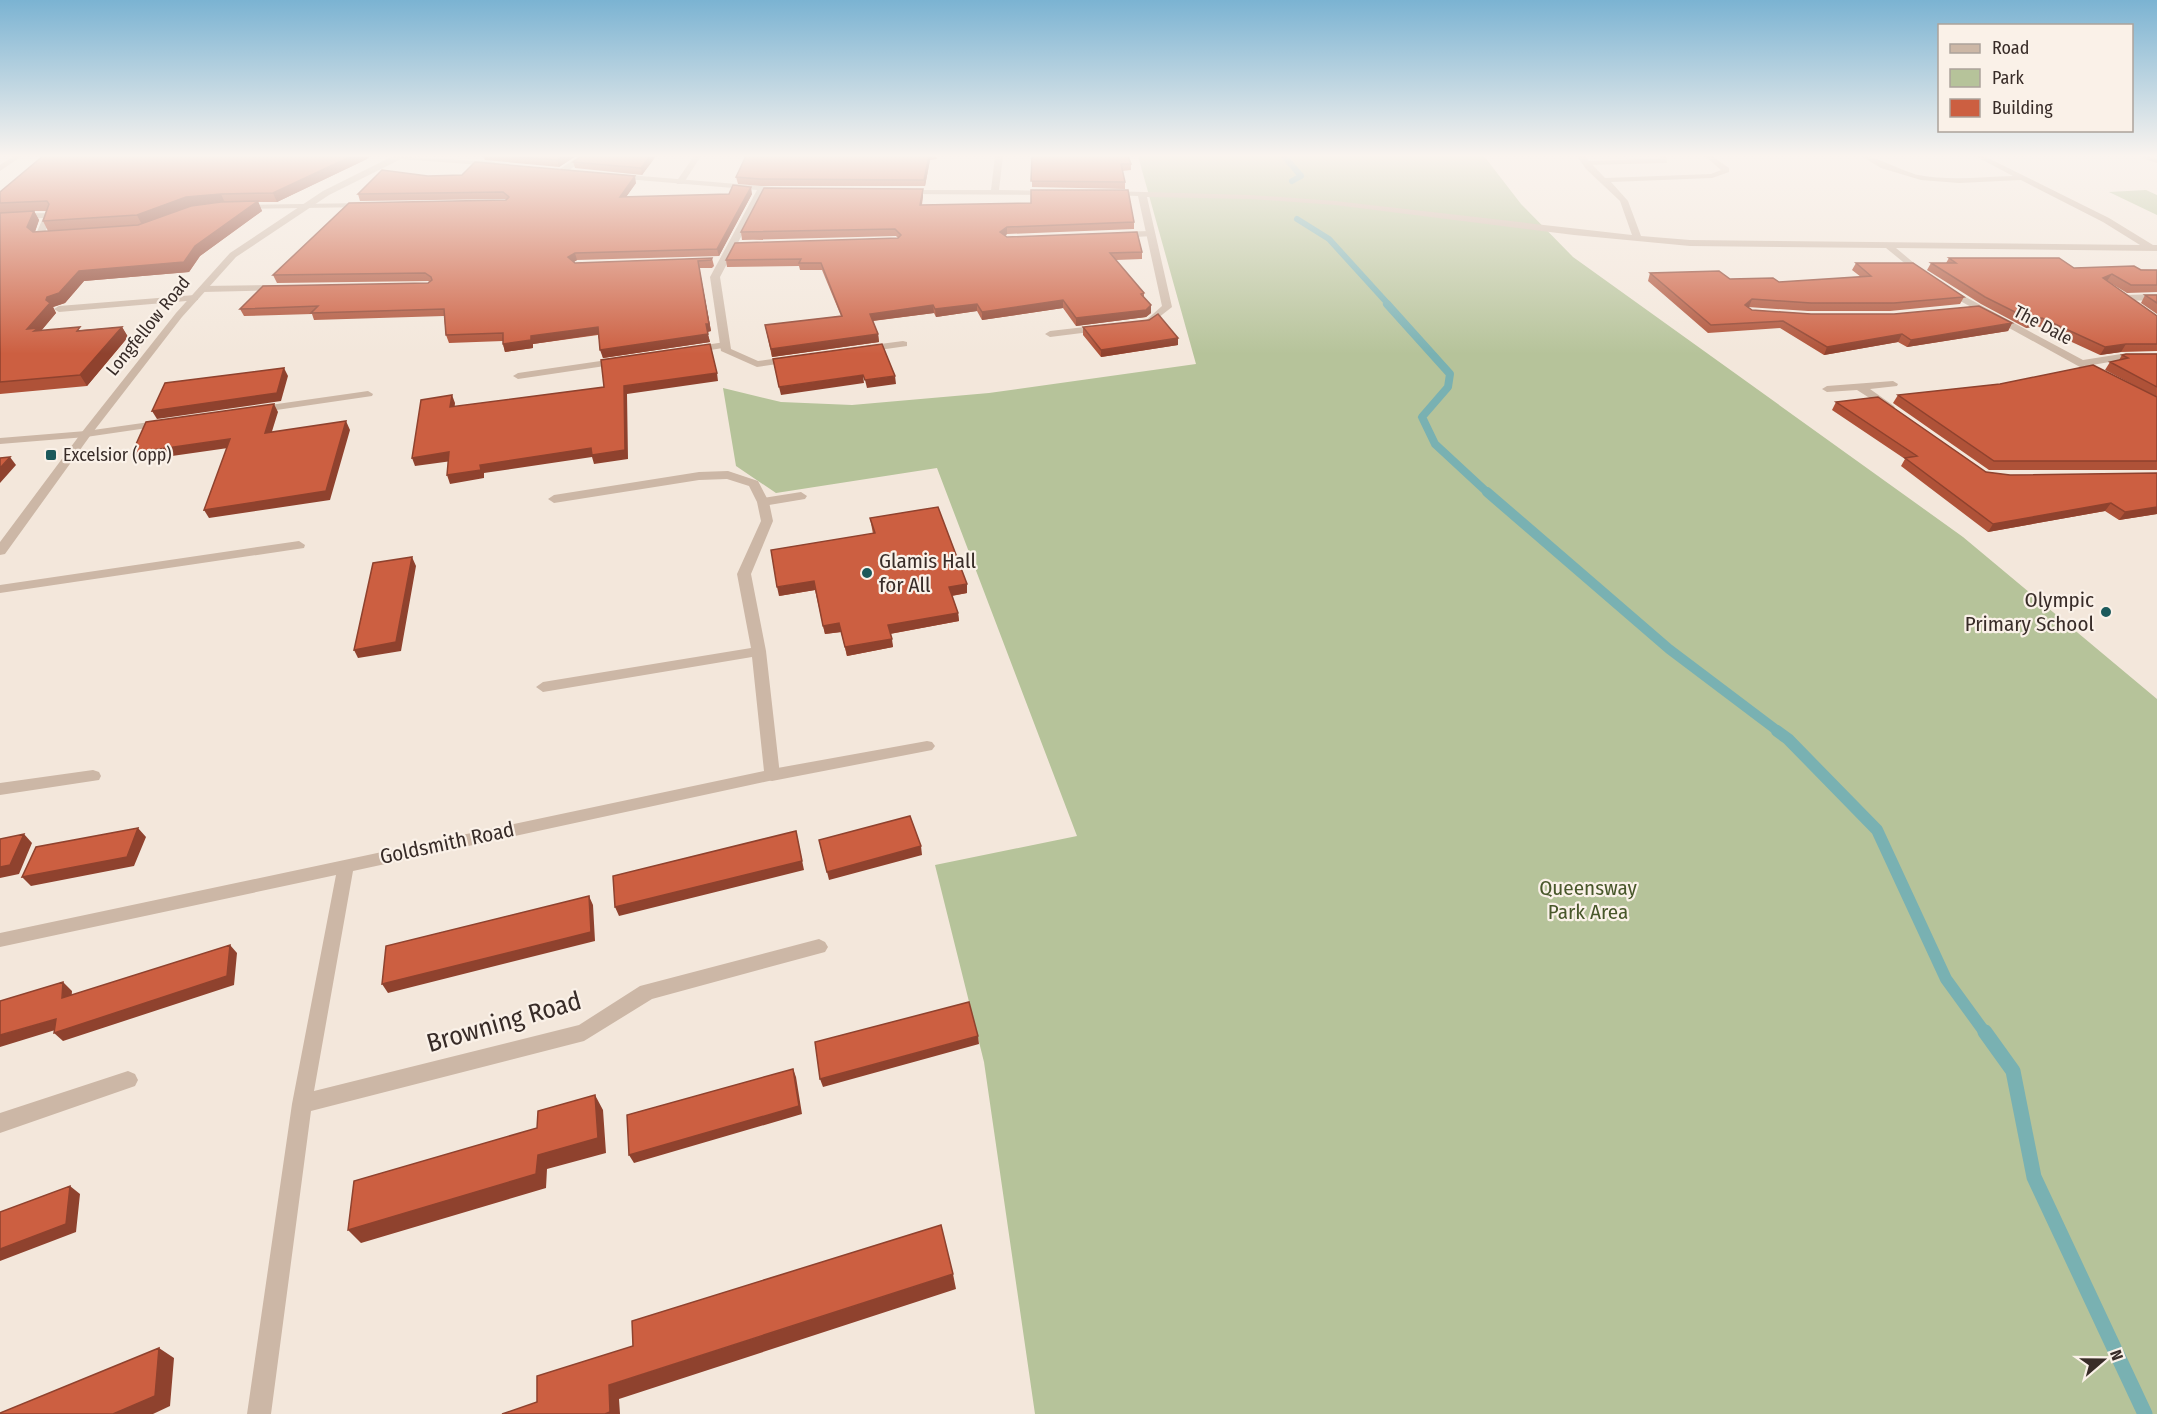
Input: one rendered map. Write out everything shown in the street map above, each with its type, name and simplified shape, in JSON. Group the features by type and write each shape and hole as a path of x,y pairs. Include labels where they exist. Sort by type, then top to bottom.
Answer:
{"street":[{"path":"46,222 39,236 62,234"},
{"name":"Longfellow Road","path":"0,551 86,434 202,289 233,255 283,222"},
{"path":"744,222 715,277 726,351 757,363 800,358"},
{"path":"1138,324 1149,322 1167,307 1162,270 1148,222"},
{"path":"1495,222 1690,243 1890,247 2154,248"},
{"path":"1631,222 1638,239"},
{"path":"2109,222 2154,248"},
{"path":"1102,236 1150,234"},
{"path":"732,245 744,245"},
{"name":"The Dale","path":"1890,247 1924,276 1977,308 2109,379"},
{"path":"712,262 723,261"},
{"path":"202,289 293,288"},
{"path":"2115,292 2141,309"},
{"path":"2125,298 2157,297"},
{"path":"59,309 195,298"},
{"path":"1955,310 1977,308"},
{"path":"1050,334 1116,326"},
{"path":"849,351 903,344"},
{"path":"681,351 725,345"},
{"path":"2081,364 2121,357 2157,356"},
{"path":"518,376 637,358"},
{"path":"1827,389 1893,384"},
{"path":"1860,387 1899,414"},
{"path":"246,411 368,394"},
{"path":"0,441 86,434 179,421"},
{"path":"554,499 699,476 728,475 754,484 763,502 767,521 744,574 759,651 772,775"},
{"path":"763,502 801,496"},
{"path":"0,589 299,545"},
{"path":"543,687 759,651"},
{"name":"Goldsmith Road","path":"0,940 772,775 927,746"},
{"path":"0,789 93,776"},
{"path":"259,1414 302,1104 346,865"},
{"name":"Browning Road","path":"302,1104 584,1032 648,992 819,947"},
{"path":"0,1123 128,1080"}],"green space":[{"name":"Queensway Park Area","path":"1156,222 1539,222 1573,257 1963,537 2157,699 2157,1414 1035,1414 984,1062 935,865 1077,836 937,468 776,493 736,466 723,388 781,402 852,405 989,393 1196,364"}],"building":[{"path":"0,222 29,222 27,227 33,232 138,225 146,222 229,222 195,246 184,262 79,271 59,293 47,297 46,300 50,303 27,329 38,328 34,331 80,327 77,331 122,327 80,375 0,382"},
{"path":"329,222 732,222 717,249 575,253 568,257 575,263 712,258 698,261 709,324 706,324 708,334 600,350 598,327 531,336 531,340 503,344 503,333 446,335 444,309 311,313 318,306 240,309 263,286 428,283 432,280 425,273 273,275"},
{"path":"746,222 1134,222 1007,227 1000,232 1007,237 1137,232 1142,252 1110,253 1144,293 1141,294 1151,305 1146,310 1076,318 1063,300 982,312 977,304 935,309 933,305 870,314 878,334 771,349 765,325 842,316 821,263 799,263 801,259 726,260 735,243 898,238 901,235 895,229 741,232"},
{"path":"1949,258 2059,258 2074,268 2134,266 2141,270 2157,270 2157,285 2131,285 2112,274 2103,278 2157,316 2157,344 2105,347 2042,318 2031,320 1985,297 1931,263 1956,263"},
{"path":"1856,263 1913,263 1964,297 1894,303 1811,303 1752,299 1745,305 1752,310 1811,314 1894,314 1979,306 2012,323 1911,340 1902,334 1827,347 1783,321 1711,325 1650,273 1719,271 1730,279 1773,278 1779,282 1871,276"},
{"path":"2145,295 2157,295 2157,303"},
{"path":"1158,314 1178,338 1101,350 1083,327 1149,320"},
{"path":"710,344 717,373 624,386 625,450 592,455 591,448 480,465 481,470 447,475 449,452 412,458 421,400 452,395 450,407 604,387 601,360"},
{"path":"882,344 895,376 865,380 863,375 779,387 773,359"},
{"path":"2157,354 2157,387 2110,362 2128,358 2122,355"},
{"path":"2093,365 2157,397 2157,461 1994,461 1898,395 2000,384"},
{"path":"284,368 277,393 152,411 165,383"},
{"path":"1878,397 1986,472 2010,475 2157,473 2157,507 2125,512 2111,503 1993,524 1905,458 1917,456 1836,402"},
{"path":"274,404 265,433 346,421 326,491 204,510 230,439 132,453 146,422"},
{"path":"10,457 0,468 0,458"},
{"name":"Glamis Hall for All","path":"938,507 967,584 949,587 958,613 888,625 892,639 845,647 839,623 823,626 814,581 777,587 771,550 875,533 870,518"},
{"path":"412,557 396,642 354,650 373,563"},
{"path":"910,816 921,846 827,872 819,840"},
{"path":"138,828 127,857 22,877 36,847"},
{"path":"796,831 802,861 615,907 613,876"},
{"path":"24,834 10,865 0,867 0,839"},
{"path":"589,896 591,932 382,984 386,946"},
{"path":"230,945 227,976 54,1033 56,1019 0,1035 0,1001 63,982 62,998"},
{"path":"969,1002 978,1036 820,1079 815,1042"},
{"path":"793,1069 799,1106 629,1155 627,1115"},
{"path":"595,1095 598,1138 538,1155 536,1174 348,1230 354,1181 537,1128 538,1111"},
{"path":"70,1186 66,1224 0,1249 0,1212"},
{"path":"941,1225 953,1274 609,1385 610,1412 605,1414 502,1414 537,1402 537,1376 633,1346 632,1321"},
{"path":"159,1348 155,1396 113,1414 0,1414 0,1413"}],"waterway":[{"path":"1302,222 1329,239 1389,305"},
{"path":"1387,304 1450,374 1448,387 1422,417 1435,444 1489,494"},
{"path":"1487,492 1669,649 1779,732"},
{"path":"1777,731 1788,739 1877,830 1946,979 1986,1034"},
{"path":"1985,1032 2013,1071 2034,1177 2145,1414"}],"place":[{"name":"Excelsior (opp)","path":"51,455"},
{"name":"Glamis Hall for All","path":"867,573"},
{"name":"Olympic Primary School","path":"2106,612"}]}
